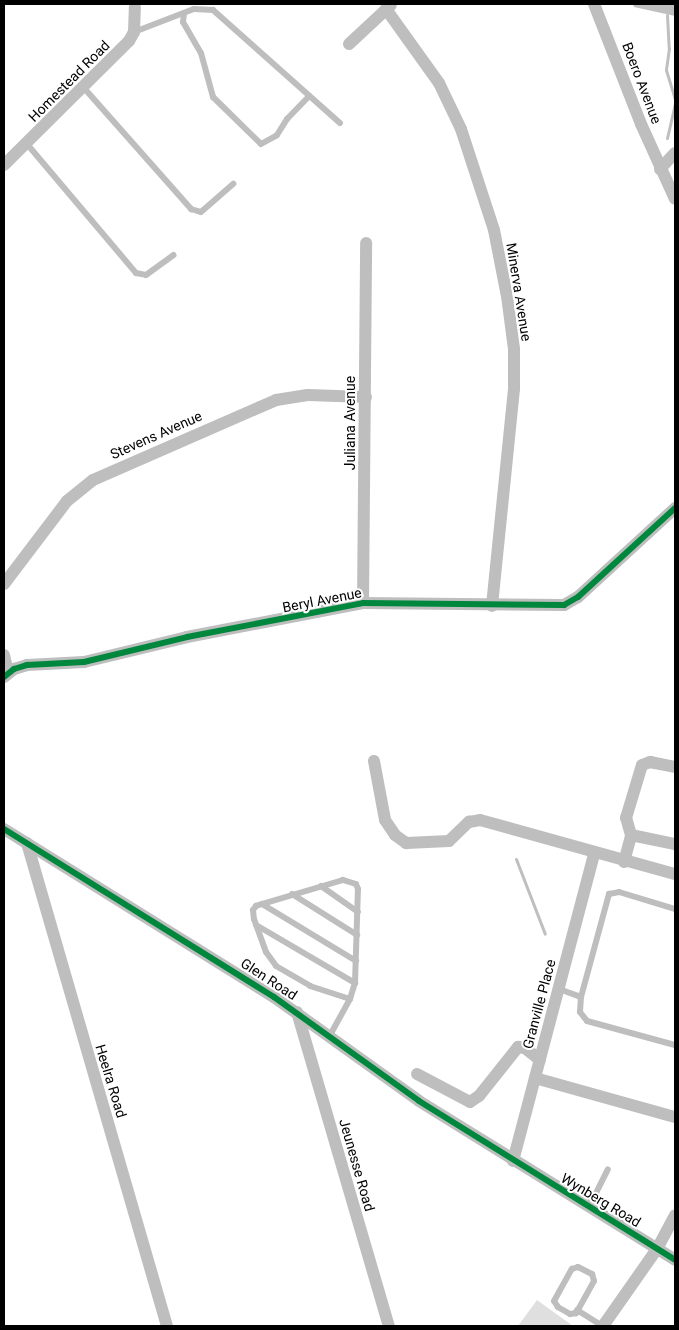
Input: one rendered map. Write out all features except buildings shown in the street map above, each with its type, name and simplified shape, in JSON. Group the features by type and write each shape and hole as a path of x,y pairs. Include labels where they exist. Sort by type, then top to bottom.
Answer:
{"street":[{"name":"Boero Avenue","path":"594,4 660,169 675,200"},
{"path":"349,44 389,6"},
{"name":"Minerva Avenue","path":"389,6 438,83 461,129 494,230 507,296 514,349 514,389 492,606"},
{"path":"134,32 135,7"},
{"name":"Homestead Road","path":"4,165 121,51 134,32"},
{"path":"660,169 675,153"},
{"name":"Juliana Avenue","path":"363,603 366,243"},
{"name":"Stevens Avenue","path":"4,584 67,501 94,480 271,401 308,395 366,397"},
{"name":"Beryl Avenue","path":"6,675 27,665 84,662 187,637 363,603 556,607 570,602 675,508"},
{"path":"4,655 6,675"},
{"path":"374,761 385,820 402,841 449,841 474,819 594,854 675,874"},
{"path":"624,862 631,835 626,818 642,765 650,762 675,766"},
{"name":"Glen Road","path":"4,829 297,1012 411,1096 513,1161"},
{"path":"631,835 675,844"},
{"name":"Heelra Road","path":"27,843 167,1326"},
{"name":"Granville Place","path":"513,1161 594,854"},
{"name":"Jeunesse Road","path":"297,1012 389,1326"},
{"path":"417,1074 470,1102 479,1096 518,1047 525,1048 540,1060"},
{"path":"535,1078 675,1117"},
{"name":"Wynberg Road","path":"513,1161 675,1260"},
{"path":"603,1326 657,1249 675,1214"}],"lane":[{"path":"134,32 201,7 220,14 340,123"},
{"path":"184,13 184,22 201,53 213,97 261,144 277,135 287,119 309,96"},
{"path":"84,88 191,209 201,212 233,184"},
{"path":"27,144 136,273 146,275 174,255"},
{"path":"329,1037 350,999 355,983 358,888 353,881 321,886 262,904 253,910 256,926 266,952 276,966 310,986 350,999"},
{"path":"321,886 358,912"},
{"path":"675,909 619,892 609,894 581,996 580,1012 587,1021 675,1044"},
{"path":"292,894 357,935"},
{"path":"262,904 356,961"},
{"path":"256,926 355,983"},
{"path":"559,989 581,996"},
{"path":"589,1207 608,1169"},
{"path":"578,1267 592,1274 594,1280 578,1310 570,1314 558,1307 554,1301 572,1269 578,1267"},
{"path":"578,1310 603,1326"}],"shaded area":[{"path":"633,4 675,4 675,16 634,7"}],"waterway":[{"path":"667,15 669,48 666,70 675,100"},
{"path":"667,138 675,104"},
{"path":"516,859 545,934"}],"cycle path":[{"path":"4,677 14,669 27,665 84,662 187,637 363,603 564,605 578,597 675,508"},
{"path":"4,829 274,997 419,1101 675,1260"}]}
